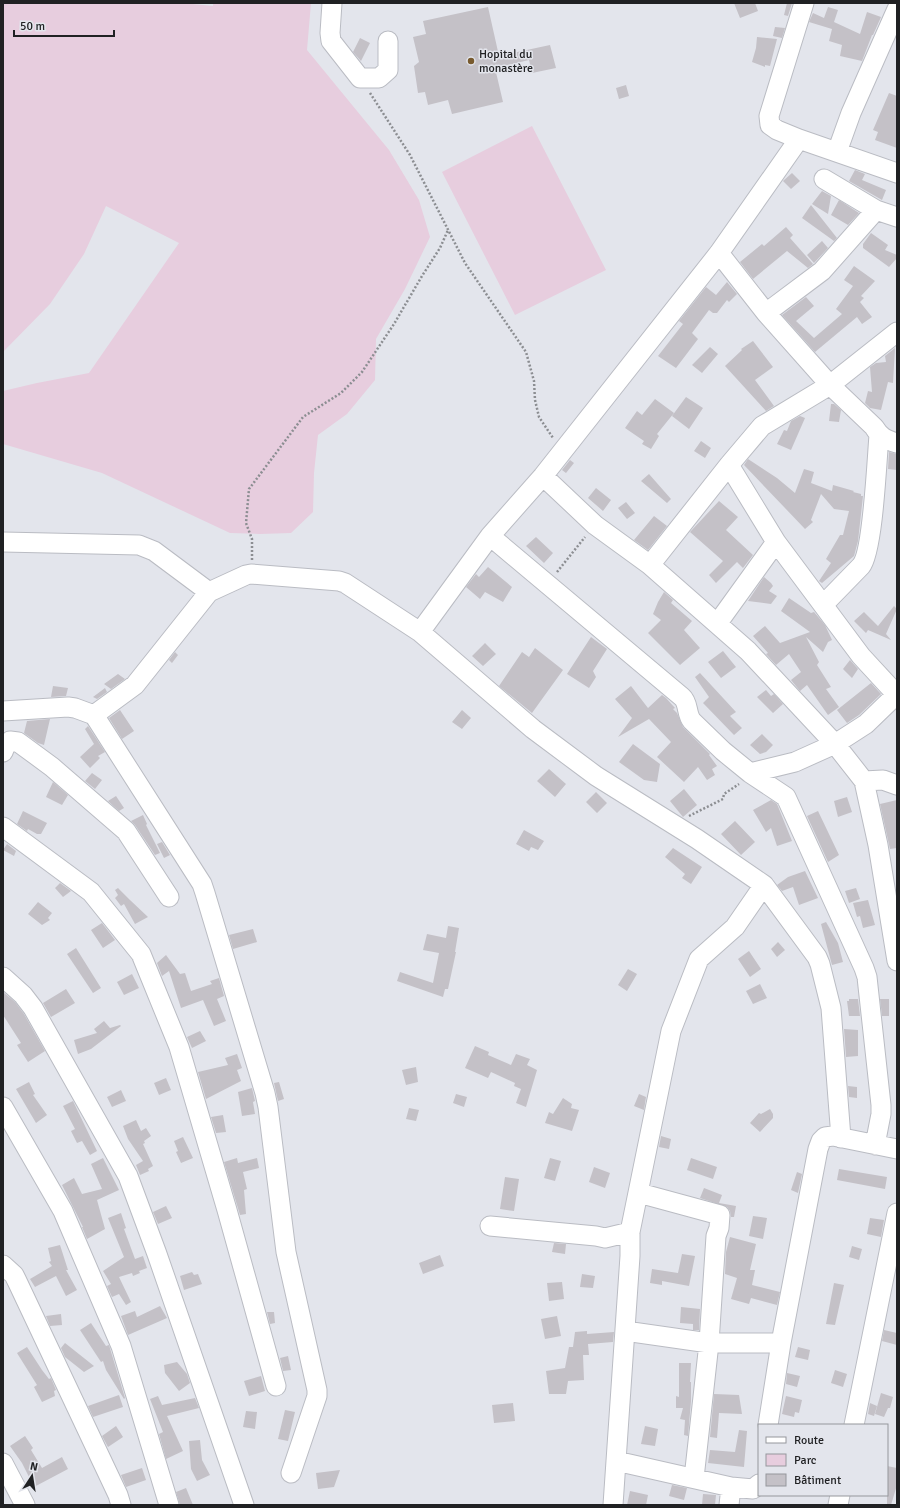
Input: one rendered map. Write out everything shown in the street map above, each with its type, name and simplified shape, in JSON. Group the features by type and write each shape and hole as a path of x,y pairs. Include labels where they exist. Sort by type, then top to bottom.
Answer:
{"street":[{"path":"332,3 330,34 332,41 360,78 380,78 388,70 388,41"},
{"path":"804,3 769,116 770,125 777,130 799,139 897,173"},
{"path":"837,152 851,113 897,9"},
{"path":"420,632 490,536 543,476 719,253 799,139"},
{"path":"824,179 876,210 897,217"},
{"path":"766,313 822,271 876,210"},
{"path":"719,253 766,313 830,385 874,427 879,435 886,440 897,443"},
{"path":"650,565 729,465 762,426 830,385 897,332"},
{"path":"823,605 861,566 865,558 872,515 879,435"},
{"path":"729,465 776,542 861,656 896,694 866,724 835,744 795,762 753,774"},
{"path":"543,476 595,525 650,565 748,651 835,744 864,781 878,845 897,961"},
{"path":"490,536 684,698 688,716 723,751 786,797 867,977 881,1105 881,1114 875,1145"},
{"path":"3,542 139,545 154,551 209,592"},
{"path":"717,624 776,542"},
{"path":"94,715 135,686 209,592 251,574 339,581 345,583 420,632 546,739 596,776 676,826 764,885 817,957 820,964 831,1008 841,1138"},
{"path":"3,711 68,707 94,715 202,884 266,1093 286,1252 317,1390 317,1396 291,1473"},
{"path":"3,752 10,741 18,742 52,767 126,831 169,897"},
{"path":"864,781 892,778"},
{"path":"3,827 91,892 141,954 179,1047 223,1196 276,1386"},
{"path":"613,1505 630,1256 630,1232 669,1038 697,964 703,954 740,922 764,885"},
{"path":"3,977 23,995 33,1008 128,1176 158,1254 244,1505"},
{"path":"3,1107 63,1211 118,1339 169,1505"},
{"path":"768,1424 781,1343 818,1149 821,1141 825,1136 832,1136 897,1149"},
{"path":"639,1192 720,1214 719,1228 716,1236 709,1343 694,1478"},
{"path":"854,1424 897,1214"},
{"path":"490,1226 605,1238 630,1232"},
{"path":"3,1265 18,1281 118,1495 121,1505"},
{"path":"625,1331 709,1343 781,1343"},
{"path":"616,1461 694,1478 730,1496 753,1489 758,1485"},
{"path":"3,1463 25,1505"}],"path":[{"path":"360,78 410,155 465,263 526,352 534,381 535,400 539,418 563,451"},
{"path":"251,574 252,539 246,523 249,489 303,417 341,393 362,372 394,324 440,248 448,230"},
{"path":"548,584 595,525"},
{"path":"676,826 689,816 723,799 724,794 753,774"}],"green space":[{"path":"3,3 182,3 213,6 213,3 311,3 307,50 389,150 419,200 430,237 405,289 376,339 375,380 347,414 318,435 314,473 313,512 291,533 230,533 102,473 3,444 3,391 89,373 179,243 106,206 84,254 50,304 3,352"},
{"path":"532,126 606,270 515,315 442,172"}],"building":[{"path":"734,3 755,3 758,11 740,18"},
{"path":"787,3 792,3 788,16 784,15"},
{"name":"Hopital du monastère","path":"488,7 499,56 550,45 556,68 532,73 529,60 495,68 503,102 452,114 448,100 428,105 425,92 418,93 414,66 419,62 413,37 426,34 423,21"},
{"path":"828,7 838,10 834,22 860,34 867,12 881,17 862,61 840,56 842,45 829,41 832,29 809,22 813,13 824,18"},
{"path":"775,27 785,28 782,38 773,36"},
{"path":"757,37 777,39 770,66 765,65 765,67 752,62"},
{"path":"360,38 370,43 361,61 353,52"},
{"path":"626,85 629,96 619,99 616,88"},
{"path":"889,93 897,96 897,148 875,140 878,132 873,130"},
{"path":"855,170 865,174 862,180 886,190 882,200 849,181"},
{"path":"792,173 800,181 791,189 783,181"},
{"path":"822,191 831,196 828,214 812,204"},
{"path":"839,200 859,213 848,225 831,215"},
{"path":"811,205 837,238 834,241 802,218"},
{"path":"786,227 793,235 790,238 813,264 808,268 787,251 753,279 740,262 762,244 764,246"},
{"path":"871,233 888,245 885,250 897,255 897,258 889,267 863,248 863,244"},
{"path":"822,241 828,248 814,263 807,255"},
{"path":"854,266 875,281 861,296 864,298 860,302 872,317 862,324 857,317 815,352 782,315 806,297 814,306 796,321 814,338 842,314 836,309 853,286 844,280"},
{"path":"727,282 737,294 729,302 727,300 717,313 713,313 709,310 692,333 698,339 676,368 658,356 683,324 679,321 706,287 716,295"},
{"path":"753,341 773,367 755,380 774,406 766,411 725,366 742,350 741,349"},
{"path":"710,347 718,354 702,373 692,365"},
{"path":"895,348 893,383 888,382 881,410 870,408 865,403 868,391 872,392 870,367 876,363 886,362 885,356"},
{"path":"686,397 703,408 689,429 672,416"},
{"path":"655,399 674,413 657,434 659,436 651,449 642,444 644,441 625,428 637,411 642,415"},
{"path":"831,404 834,404 841,410 839,422 829,421"},
{"path":"800,416 805,418 791,450 777,444 784,430 787,431 791,421"},
{"path":"701,441 711,448 705,458 694,451"},
{"path":"889,452 897,454 897,470 888,469"},
{"path":"748,459 777,478 795,493 804,469 814,472 811,483 832,491 833,485 854,491 853,492 863,496 858,541 854,556 822,583 819,581 831,563 826,559 840,535 843,535 849,511 834,509 821,494 811,520 813,522 805,529 744,465"},
{"path":"570,460 574,463 566,473 562,470"},
{"path":"649,474 671,499 667,503 641,481"},
{"path":"596,488 611,500 603,511 588,498"},
{"path":"719,501 738,517 726,530 753,555 743,568 737,562 716,583 709,575 723,561 690,532"},
{"path":"626,502 635,513 627,519 618,508"},
{"path":"654,516 667,526 648,550 634,540"},
{"path":"536,537 553,553 544,563 526,546"},
{"path":"488,567 512,587 503,602 485,592 480,599 466,587 476,574 479,577"},
{"path":"764,577 773,586 769,591 777,596 771,604 748,601"},
{"path":"664,592 673,600 671,603 692,621 684,630 700,648 680,665 648,633 661,620 653,614"},
{"path":"789,598 811,613 814,612 825,625 832,640 828,642 823,652 806,637 819,662 817,665 831,687 826,689 839,707 828,715 807,685 800,691 791,680 801,672 789,654 776,665 753,636 765,626 780,643 810,632 781,611"},
{"path":"894,606 897,609 886,634 891,640 868,630 866,633 854,621 864,612 878,626"},
{"path":"591,637 607,649 593,671 596,677 589,688 567,674"},
{"path":"485,643 496,654 483,666 472,656"},
{"path":"535,648 563,670 532,713 499,686 522,652 529,657"},
{"path":"723,651 736,667 721,678 708,662"},
{"path":"175,652 178,655 172,663 169,660"},
{"path":"850,660 858,669 852,678 843,669"},
{"path":"700,673 736,712 730,716 742,728 734,735 703,703 709,697 695,677"},
{"path":"118,674 125,679 111,689 104,684"},
{"path":"871,683 881,694 859,715 847,723 837,710"},
{"path":"53,686 68,688 66,696 51,697"},
{"path":"631,686 648,708 662,695 666,698 675,708 673,709 677,713 683,727 710,754 709,755 717,766 712,769 715,775 707,780 698,767 684,782 657,757 671,742 649,719 618,737 632,718 615,699"},
{"path":"105,688 107,692 97,699 93,697"},
{"path":"766,690 771,696 774,694 783,704 773,713 757,697"},
{"path":"120,710 134,731 122,739 109,718"},
{"path":"462,710 471,718 462,729 452,722"},
{"path":"50,719 44,745 38,743 24,733 27,721"},
{"path":"88,726 105,752 98,756 100,758 90,768 80,757 94,744 85,729"},
{"path":"762,734 773,745 766,752 760,754 750,745"},
{"path":"633,744 660,764 657,782 644,780 619,762"},
{"path":"549,769 566,784 555,797 537,781"},
{"path":"92,773 102,780 95,789 85,781"},
{"path":"53,782 68,795 62,805 46,797"},
{"path":"684,789 697,805 683,817 670,801"},
{"path":"596,792 607,803 597,813 586,802"},
{"path":"116,796 124,808 119,811 108,801"},
{"path":"847,797 852,812 838,817 834,801"},
{"path":"771,800 777,804 792,841 777,846 771,828 766,832 753,810"},
{"path":"897,800 897,848 890,849 880,804"},
{"path":"23,811 47,823 41,834 37,834 28,829 27,831 17,824"},
{"path":"818,811 839,855 828,862 807,816"},
{"path":"143,815 147,824 146,825 160,853 155,855 131,821"},
{"path":"735,821 755,842 741,855 721,834"},
{"path":"524,830 544,841 538,850 531,847 529,851 516,844"},
{"path":"162,842 170,855 164,858 157,844"},
{"path":"7,844 16,851 14,856 3,850"},
{"path":"673,848 702,867 691,884 682,878 685,874 665,857"},
{"path":"805,871 818,898 799,905 793,887 782,891 777,885 788,877"},
{"path":"60,883 71,891 63,897 55,888"},
{"path":"118,888 148,917 135,924 124,904 121,906 115,898 118,895 115,890"},
{"path":"856,888 860,899 849,903 845,891"},
{"path":"868,900 875,925 863,928 860,916 857,917 853,903"},
{"path":"38,902 52,913 48,918 50,920 42,925 28,914"},
{"path":"826,922 838,943 843,962 832,965 821,924"},
{"path":"102,923 115,940 103,948 91,930"},
{"path":"448,926 459,928 456,952 448,989 445,989 443,997 397,981 400,972 433,983 439,953 423,950 427,934 446,938"},
{"path":"253,929 257,942 233,949 229,935"},
{"path":"778,942 785,950 777,957 771,949"},
{"path":"76,948 101,988 93,993 67,954"},
{"path":"749,951 761,969 750,977 738,959"},
{"path":"166,955 180,974 185,973 191,991 212,984 210,981 219,978 224,996 217,999 226,1021 214,1026 203,1000 181,1008 169,971 162,976 157,963"},
{"path":"628,969 637,974 627,991 618,985"},
{"path":"132,974 139,988 124,995 117,982"},
{"path":"760,984 767,998 753,1004 746,991"},
{"path":"66,989 75,1003 51,1017 43,1003"},
{"path":"3,992 15,1002 24,1014 45,1051 28,1062 17,1045 21,1043 3,1015"},
{"path":"849,999 858,999 860,1016 849,1016 847,1001 849,1001"},
{"path":"880,999 889,999 889,1016 882,1016"},
{"path":"104,1021 110,1028 121,1026 91,1049 78,1054 74,1040 97,1033 94,1029"},
{"path":"844,1029 858,1030 858,1056 846,1057"},
{"path":"200,1031 206,1041 192,1048 187,1037"},
{"path":"475,1046 489,1052 488,1055 511,1065 516,1054 530,1059 527,1065 537,1070 526,1107 516,1103 521,1089 514,1086 515,1083 491,1072 488,1078 465,1068"},
{"path":"237,1054 242,1068 237,1070 241,1081 206,1099 198,1072 228,1065 225,1058"},
{"path":"416,1067 418,1082 406,1085 402,1070"},
{"path":"166,1078 171,1090 159,1095 154,1083"},
{"path":"29,1082 35,1094 33,1095 47,1115 36,1123 16,1089"},
{"path":"279,1082 284,1099 278,1101 274,1083"},
{"path":"848,1086 857,1087 857,1098 849,1097"},
{"path":"252,1088 255,1101 253,1102 255,1114 242,1116 238,1092"},
{"path":"121,1090 126,1101 112,1107 107,1097"},
{"path":"456,1094 467,1097 464,1107 453,1103"},
{"path":"639,1094 646,1097 644,1110 634,1106"},
{"path":"563,1098 572,1104 571,1108 579,1110 572,1131 545,1123 549,1112 553,1114"},
{"path":"73,1101 97,1151 90,1155 82,1141 77,1143 71,1131 75,1129 63,1106"},
{"path":"409,1108 419,1110 416,1121 406,1119"},
{"path":"770,1109 773,1114 773,1118 760,1132 750,1123 759,1113 761,1114"},
{"path":"223,1115 226,1132 216,1133 211,1117"},
{"path":"136,1120 141,1131 146,1128 151,1136 144,1141 145,1143 143,1144 153,1166 148,1169 149,1171 140,1175 136,1165 143,1161 128,1139 123,1126"},
{"path":"661,1136 671,1139 669,1149 659,1147"},
{"path":"183,1137 193,1158 181,1163 176,1152 178,1151 174,1141"},
{"path":"103,1158 119,1190 97,1200 105,1229 87,1239 83,1227 62,1185 74,1178 82,1194 102,1189 91,1164"},
{"path":"237,1158 238,1163 257,1158 259,1168 243,1172 247,1189 244,1190 246,1214 240,1215 224,1162"},
{"path":"550,1158 561,1161 555,1181 544,1178"},
{"path":"691,1158 717,1167 713,1179 687,1170"},
{"path":"594,1167 610,1173 605,1188 589,1182"},
{"path":"839,1169 887,1177 885,1189 837,1180"},
{"path":"797,1172 802,1174 798,1193 791,1190"},
{"path":"505,1177 519,1179 514,1211 500,1209"},
{"path":"704,1188 722,1195 719,1203 736,1206 734,1217 731,1217 730,1211 727,1207 700,1198"},
{"path":"166,1206 172,1218 158,1224 153,1212"},
{"path":"121,1213 126,1228 124,1229 135,1259 143,1256 147,1268 139,1271 140,1273 133,1276 132,1273 119,1277 131,1302 126,1305 119,1294 112,1297 107,1286 111,1284 103,1271 124,1257 108,1218"},
{"path":"753,1216 767,1218 763,1239 749,1236"},
{"path":"870,1218 884,1220 881,1237 867,1234"},
{"path":"730,1237 756,1244 750,1270 755,1270 752,1285 780,1292 777,1305 751,1298 749,1304 731,1299 737,1278 725,1274 726,1252"},
{"path":"554,1243 566,1244 565,1254 552,1252"},
{"path":"60,1245 68,1270 66,1270 77,1290 66,1296 56,1276 35,1287 30,1279 52,1266 49,1262 51,1261 48,1248"},
{"path":"852,1246 862,1249 859,1260 849,1257"},
{"path":"682,1254 695,1256 689,1286 662,1281 662,1285 650,1283 652,1269 678,1273"},
{"path":"440,1255 444,1266 423,1274 419,1263"},
{"path":"192,1272 194,1275 198,1274 202,1284 184,1290 180,1276"},
{"path":"582,1274 595,1276 593,1288 580,1287"},
{"path":"562,1282 564,1299 549,1301 547,1283"},
{"path":"834,1283 844,1285 835,1325 826,1324"},
{"path":"160,1306 167,1318 128,1335 121,1316 135,1311 137,1317"},
{"path":"681,1307 700,1309 699,1330 693,1330 693,1324 680,1323"},
{"path":"267,1312 274,1312 275,1323 270,1324"},
{"path":"61,1314 62,1325 50,1326 46,1316"},
{"path":"557,1316 561,1336 545,1339 541,1319"},
{"path":"91,1323 106,1346 109,1345 125,1398 124,1399 106,1370 103,1361 101,1362 80,1330"},
{"path":"884,1330 897,1333 897,1345 882,1341"},
{"path":"587,1331 587,1334 614,1332 613,1342 588,1344 589,1355 583,1355 584,1380 568,1381 566,1394 549,1394 546,1371 565,1368 569,1347 573,1347 575,1332"},
{"path":"65,1343 94,1366 84,1372 65,1357 61,1348"},
{"path":"27,1347 42,1370 49,1379 51,1378 56,1390 54,1391 55,1396 42,1402 34,1387 37,1385 17,1353"},
{"path":"798,1347 810,1350 808,1360 795,1357"},
{"path":"288,1356 291,1370 283,1371 280,1358"},
{"path":"177,1362 187,1374 190,1383 179,1391 165,1373 164,1365"},
{"path":"679,1363 691,1363 691,1401 688,1436 684,1435 685,1420 680,1419 683,1408 676,1408 676,1396 679,1397"},
{"path":"835,1370 847,1374 843,1387 831,1383"},
{"path":"787,1373 800,1376 797,1387 786,1384"},
{"path":"261,1376 265,1391 249,1396 244,1381"},
{"path":"881,1393 893,1397 890,1408 888,1408 884,1417 875,1414"},
{"path":"714,1394 739,1395 742,1414 719,1413 717,1438 710,1437"},
{"path":"119,1395 123,1407 93,1417 88,1406"},
{"path":"158,1396 162,1405 195,1398 199,1408 167,1416 183,1451 166,1459 159,1434 163,1432 150,1399"},
{"path":"786,1396 802,1400 799,1413 795,1412 794,1417 782,1414"},
{"path":"513,1403 515,1421 494,1423 492,1405"},
{"path":"870,1403 877,1406 874,1416 868,1414"},
{"path":"285,1410 295,1412 288,1441 278,1439"},
{"path":"246,1411 257,1412 255,1429 243,1427"},
{"path":"116,1426 123,1437 108,1447 102,1436"},
{"path":"645,1426 658,1429 655,1446 641,1444"},
{"path":"739,1430 747,1431 744,1467 708,1463 710,1450 735,1452"},
{"path":"25,1436 33,1448 31,1450 42,1468 62,1457 68,1469 34,1487 22,1463 10,1446"},
{"path":"200,1440 202,1460 210,1475 197,1481 191,1469 189,1441"},
{"path":"888,1466 897,1468 897,1485 891,1505 887,1505"},
{"path":"142,1468 146,1480 126,1487 121,1475"},
{"path":"340,1470 334,1487 318,1489 316,1473"},
{"path":"672,1485 687,1488 684,1500 669,1496"},
{"path":"186,1488 193,1505 180,1505 176,1492"},
{"path":"630,1491 648,1495 646,1505 627,1505"},
{"path":"703,1494 716,1495 715,1505 702,1505"}],"place":[{"name":"Hopital du monastère","path":"471,61"}]}
